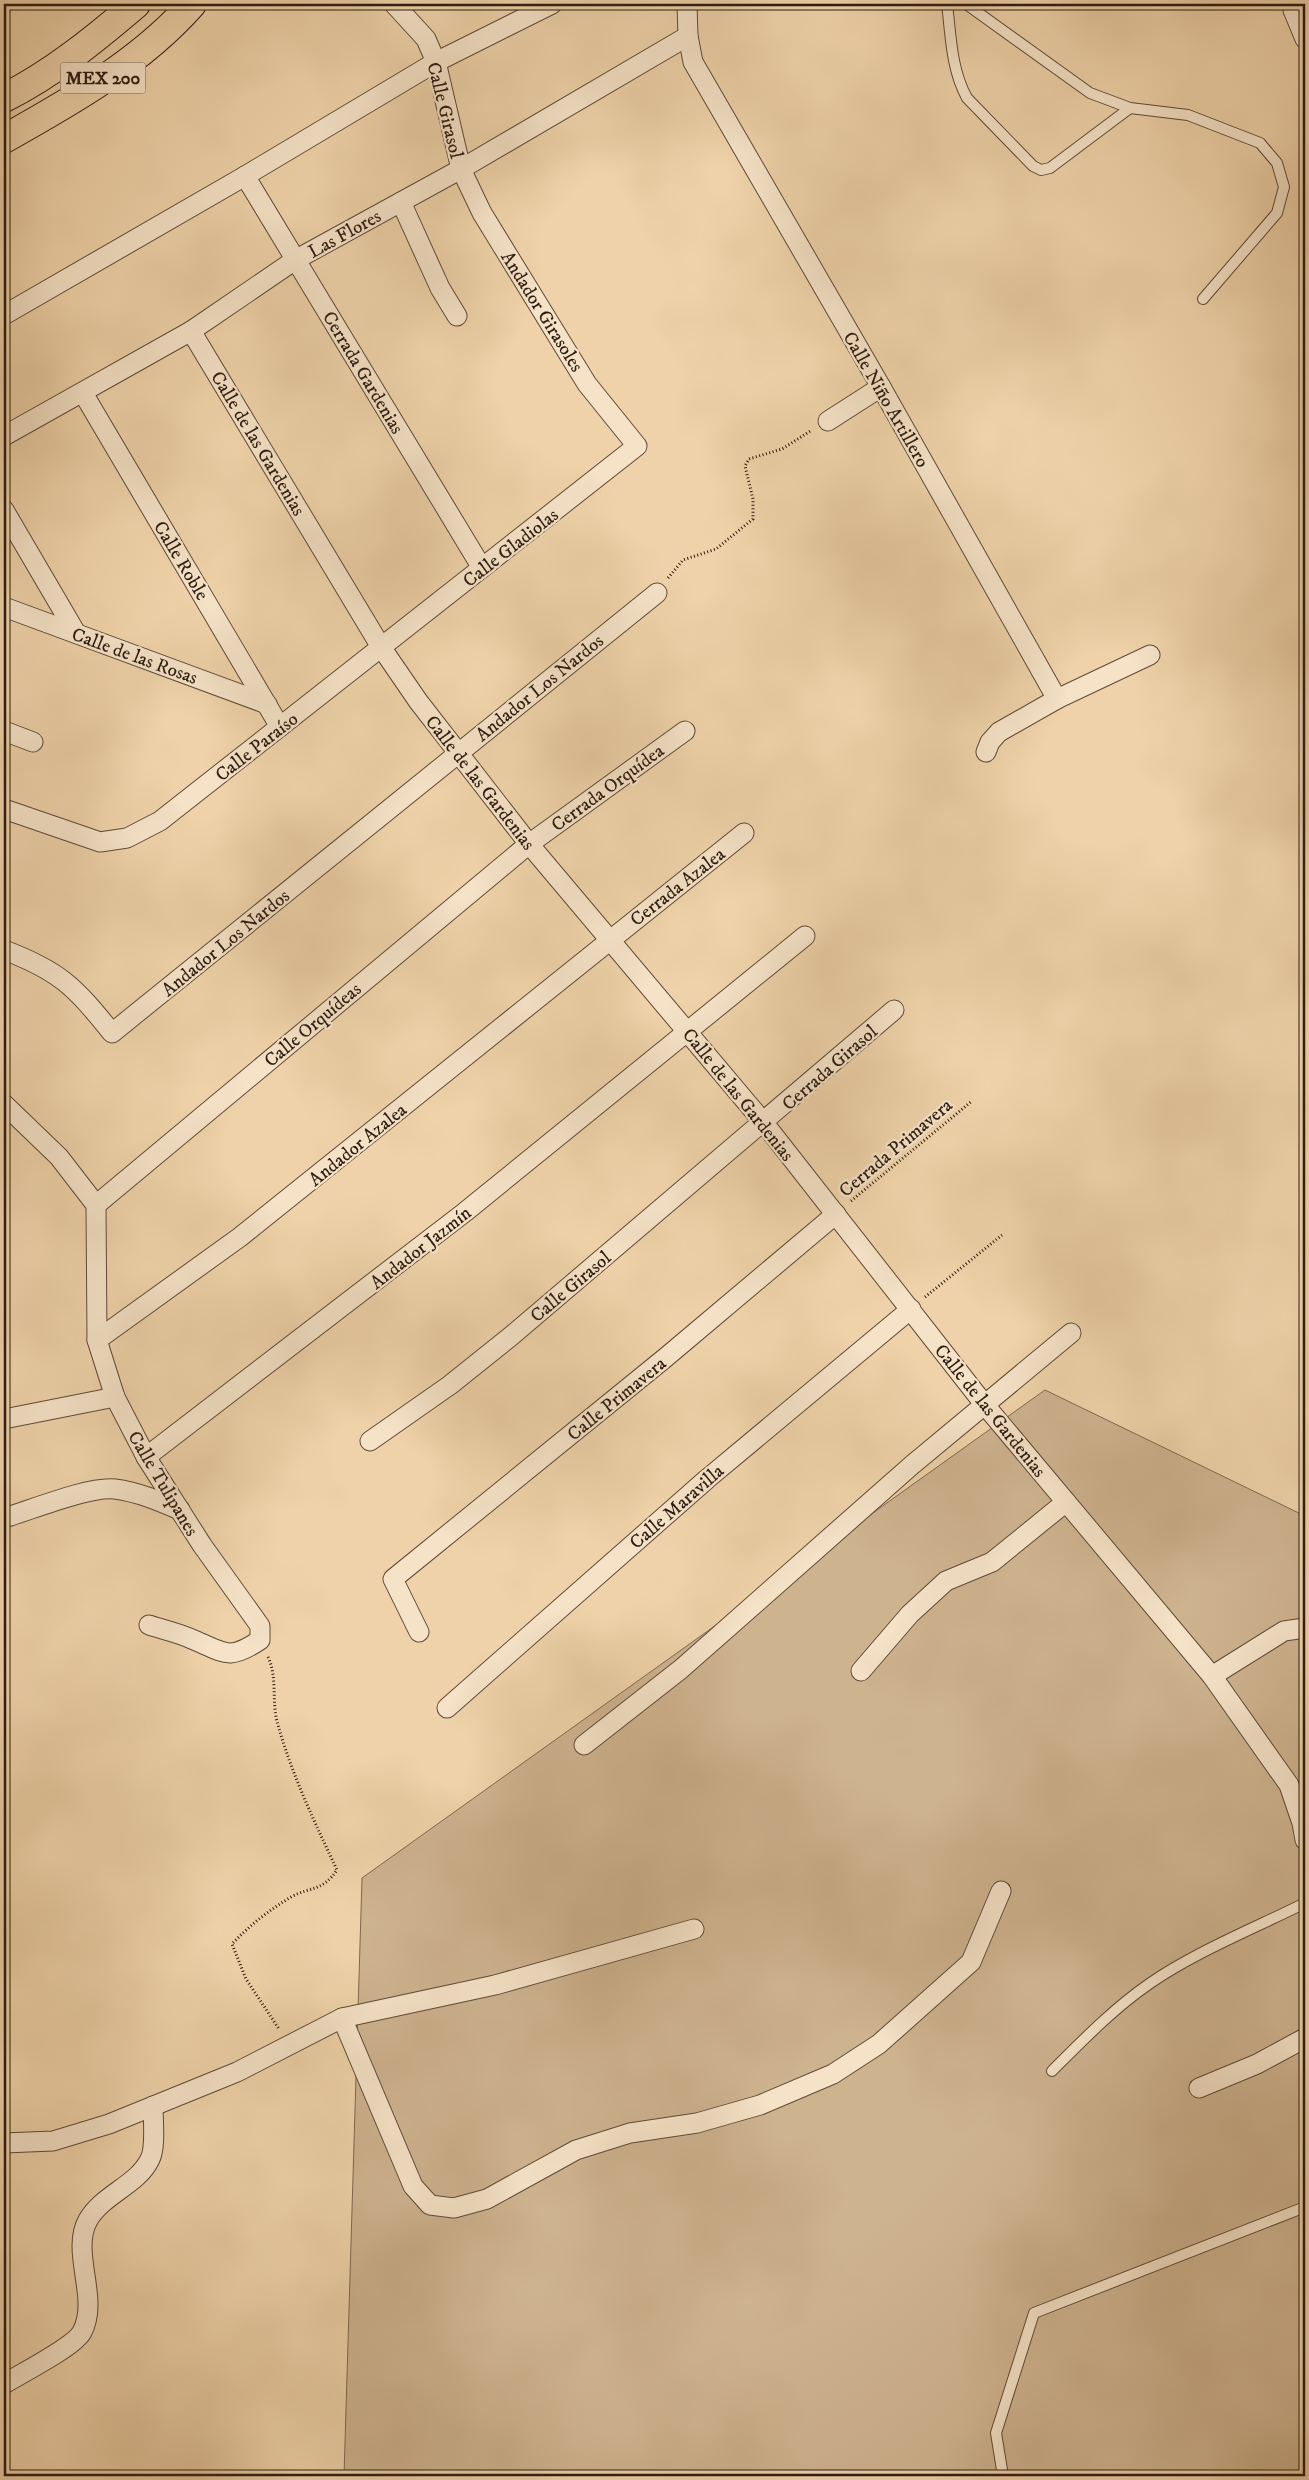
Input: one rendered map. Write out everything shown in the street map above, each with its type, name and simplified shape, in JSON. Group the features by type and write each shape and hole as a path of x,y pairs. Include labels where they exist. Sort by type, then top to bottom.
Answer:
{"main road":[{"name":"MEX 200","path":"4,98 20,90 91,42 136,4"},
{"name":"MEX 200","path":"4,139 65,104 131,59 181,17 192,4"}],"street":[{"name":"Calle Girasol","path":"394,4 426,39 436,62 461,169"},
{"path":"4,315 245,176 436,62 552,4"},
{"name":"Calle Niño Artillero","path":"687,4 688,36 693,62 881,387 1057,699"},
{"path":"1293,4 1293,10 1305,39"},
{"name":"Las Flores","path":"4,436 191,331 295,260 461,169 688,36"},
{"name":"Andador Girasoles","path":"461,169 482,213 588,384 637,446"},
{"name":"Cerrada Gardenias","path":"245,176 482,568"},
{"path":"401,202 440,288 457,316"},
{"name":"Calle de las Gardenias","path":"191,331 381,647 457,753 529,844 764,1123 984,1404 1212,1676 1289,1785 1302,1823 1305,1840"},
{"path":"828,420 881,387"},
{"name":"Calle Roble","path":"83,393 280,726"},
{"name":"Calle Gladiolas","path":"381,647 637,446"},
{"path":"4,510 76,633"},
{"name":"Andador Los Nardos","path":"4,950 35,962 61,976 85,998 112,1033 457,753 658,593"},
{"name":"Calle de las Rosas","path":"4,606 267,704"},
{"name":"Calle Paraíso","path":"4,809 100,842 127,838 160,821 381,647"},
{"path":"986,752 990,742 999,732 1057,699 1150,655"},
{"path":"4,731 33,742"},
{"name":"Cerrada Orquídea","path":"529,844 685,731"},
{"name":"Cerrada Azalea","path":"609,940 744,833"},
{"name":"Calle Orquídeas","path":"96,1205 529,844"},
{"name":"Andador Jazmín","path":"146,1457 458,1218 805,936"},
{"name":"Andador Azalea","path":"97,1340 247,1232 609,940"},
{"name":"Cerrada Girasol","path":"764,1123 894,1010"},
{"path":"4,1104 59,1157 96,1205"},
{"name":"Calle Girasol","path":"370,1441 458,1379 764,1123"},
{"name":"Calle Tulipanes","path":"96,1205 97,1340 114,1397 146,1457 260,1626 260,1640"},
{"name":"Calle Primavera","path":"419,1632 393,1579 665,1358 836,1214"},
{"name":"Calle Maravilla","path":"447,1708 714,1472 911,1309"},
{"path":"584,1745 681,1669 912,1465 1071,1333"},
{"path":"4,1419 114,1397"},
{"path":"4,1518 91,1491 113,1488 145,1495 180,1510"},
{"path":"861,1671 910,1614 946,1581 992,1562 1066,1502"},
{"path":"149,1625 194,1640 217,1652 232,1653 245,1650 260,1640"},
{"path":"1212,1676 1284,1631 1305,1628"},
{"path":"342,2018 412,2186 430,2205 454,2208 487,2199 576,2150 630,2134 697,2123 760,2105 833,2074 879,2044 971,1962 1001,1891"},
{"path":"4,2143 53,2140 109,2124 237,2072 342,2018 495,1985 694,1929"},
{"path":"1199,2088 1256,2064 1305,2038"},
{"path":"4,2384 60,2350 82,2333 88,2312 82,2250 88,2220 107,2198 139,2173 151,2158 154,2106"}],"lane":[{"path":"947,4 956,72 960,85 968,98 1033,166 1041,170 1050,168 1130,108"},
{"path":"966,4 1090,93 1130,108 1188,115 1260,143 1277,164 1284,187 1277,213 1203,299"},
{"path":"1052,2071 1109,2015 1150,1984 1187,1962 1305,1902"},
{"path":"1003,2476 996,2434 1034,2312 1305,2207"}],"path":[{"path":"658,593 683,560 716,549 753,519 754,499 745,466 749,459 782,449 828,420"},
{"name":"Cerrada Primavera","path":"836,1214 972,1102"},
{"path":"911,1309 1002,1235"},
{"path":"260,1640 273,1667 277,1722 289,1760 337,1870 328,1883 292,1897 247,1928 232,1944 246,1979 289,2044"}],"shaded area":[{"path":"1045,1390 1305,1516 1305,2476 344,2476 362,1878"}]}
